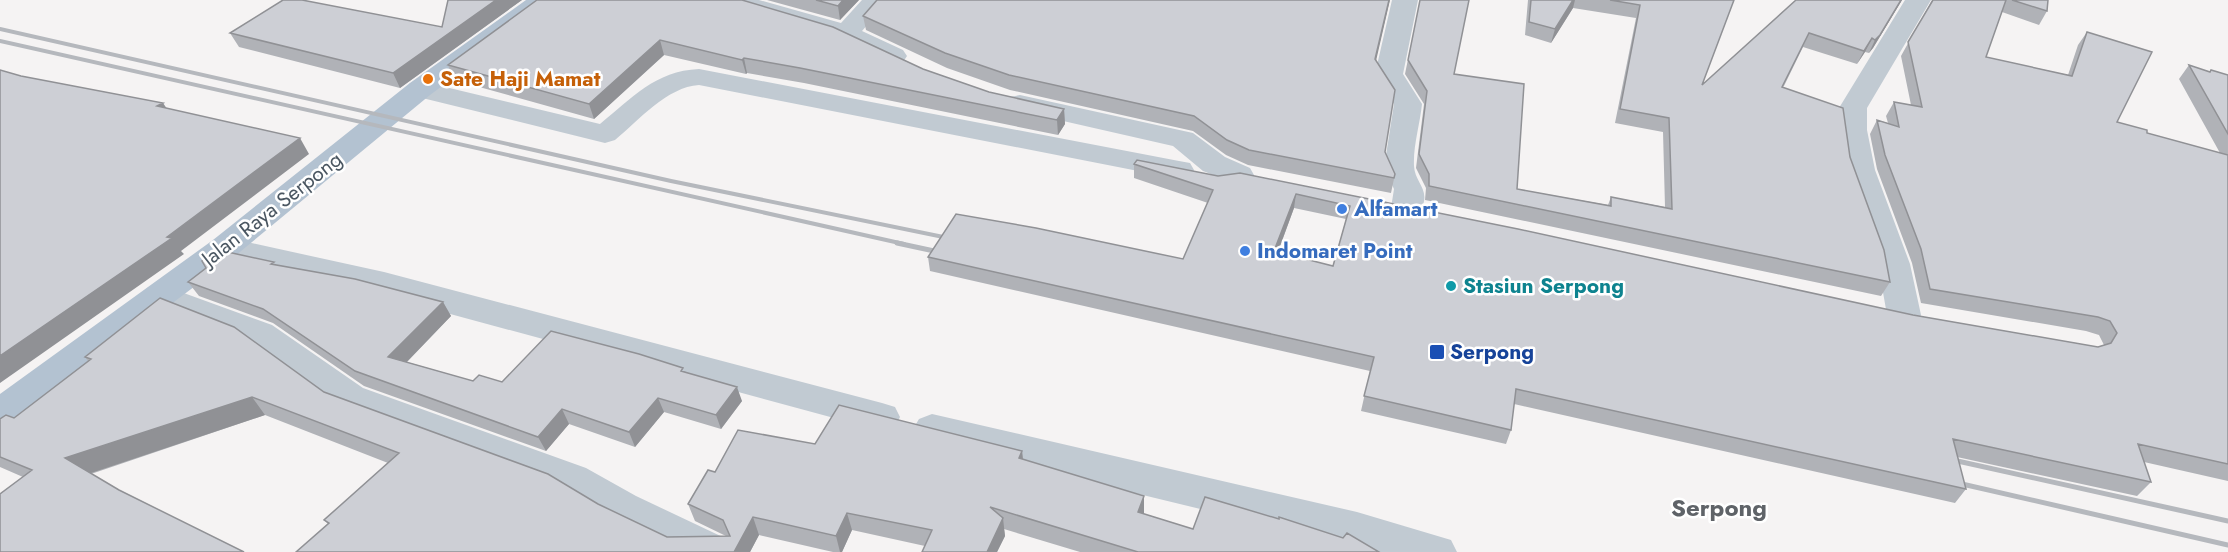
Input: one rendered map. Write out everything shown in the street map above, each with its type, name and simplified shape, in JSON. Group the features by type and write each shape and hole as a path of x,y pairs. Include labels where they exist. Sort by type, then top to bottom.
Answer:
{"main road":[{"name":"Jalan Raya Serpong","path":"0,413 224,248 420,89 542,0"}],"street":[{"path":"732,0 846,33 916,67"},
{"path":"846,33 876,0"},
{"path":"1405,0 1389,74 1408,104 1399,168 1408,189 1396,205 1439,214"},
{"path":"1918,0 1853,108 1854,154 1894,265 1892,312 1938,321"},
{"path":"420,89 605,134 661,88 681,78 699,77 1217,178 1250,177 1214,164 1183,139 990,95"},
{"path":"224,248 384,284 758,385 931,429 1357,529 1437,552"},
{"path":"159,296 260,334 350,398 572,479 622,508 715,552"}],"building":[{"path":"283,0 302,0 442,27 448,0 496,0 393,73 230,33"},
{"path":"537,0 742,0 833,27 923,69 989,92 1064,109 1057,120 800,68 744,58 742,60 660,40 589,104 448,65"},
{"path":"816,0 843,0 838,6"},
{"path":"877,0 1389,0 1375,59 1395,90 1385,152 1395,174 1394,178 1249,150 1227,140 1194,116 1009,75 945,53 863,16"},
{"path":"1420,0 1469,0 1454,74 1524,84 1517,189 1611,206 1611,197 1672,209 1669,118 1620,109 1640,5 1610,0 1734,0 1702,85 1796,0 1901,0 1880,35 1875,40 1872,38 1864,51 1809,33 1782,87 1843,108 1850,157 1884,250 1890,282 1429,186 1429,174 1419,154 1427,91 1408,60"},
{"path":"1531,0 1573,0 1555,29 1529,22"},
{"path":"1933,0 2006,0 1986,57 2072,76 2087,32 2152,52 2117,122 2147,130 2147,133 2228,155 2228,464 2138,444 2151,482 1953,439 1966,489 1516,389 1511,430 1364,396 1374,357 928,257 956,214 1036,228 1183,259 1213,190 1134,164 1137,160 1218,176 1240,173 1518,229 1913,315 2098,347 2111,343 2117,333 2110,321 2098,317 1930,289 1921,249 1885,155 1877,120 1899,127 1894,102 1922,107 1908,42","holes":["1296,194 1350,206 1333,266 1274,251"]},
{"path":"2012,0 2048,0 2047,11"},
{"path":"2189,65 2228,75 2228,134"},
{"path":"0,70 163,103 157,106 300,138 167,237 172,238 0,356"},
{"path":"218,250 274,262 271,264 355,279 443,302 388,357 473,381 479,375 502,382 551,331 639,354 683,368 681,371 737,387 716,415 658,398 629,432 562,409 538,437 355,371 263,309 188,282 206,268 202,261"},
{"path":"160,298 234,327 324,392 548,474 598,504 667,537 730,536 723,520 688,504 708,470 715,472 738,430 815,444 839,405 1022,451 1019,458 1144,496 1138,512 1193,529 1205,497 1279,519 1279,517 1343,538 1347,533 1379,552 1138,552 990,507 1003,518 987,552 922,552 932,530 847,513 836,536 753,517 734,552 296,552 329,523 324,520 399,453 252,397 65,458 119,490 244,552 0,552 0,494 32,470 0,457 0,419 6,415 14,418 91,359 85,357"}],"railway":[{"path":"0,29 671,181 958,240"},
{"path":"0,41 904,244"},
{"path":"897,243 948,254"},
{"path":"1944,458 2228,521"},
{"path":"1949,481 2228,545"}],"place":[{"name":"Sate Haji Mamat","path":"428,79"},
{"name":"Alfamart","path":"1342,209"},
{"name":"Indomaret Point","path":"1245,251"},
{"name":"Stasiun Serpong","path":"1451,286"},
{"name":"Serpong","path":"1437,352"}],"district":[{"name":"Serpong","path":"1719,508"}]}
